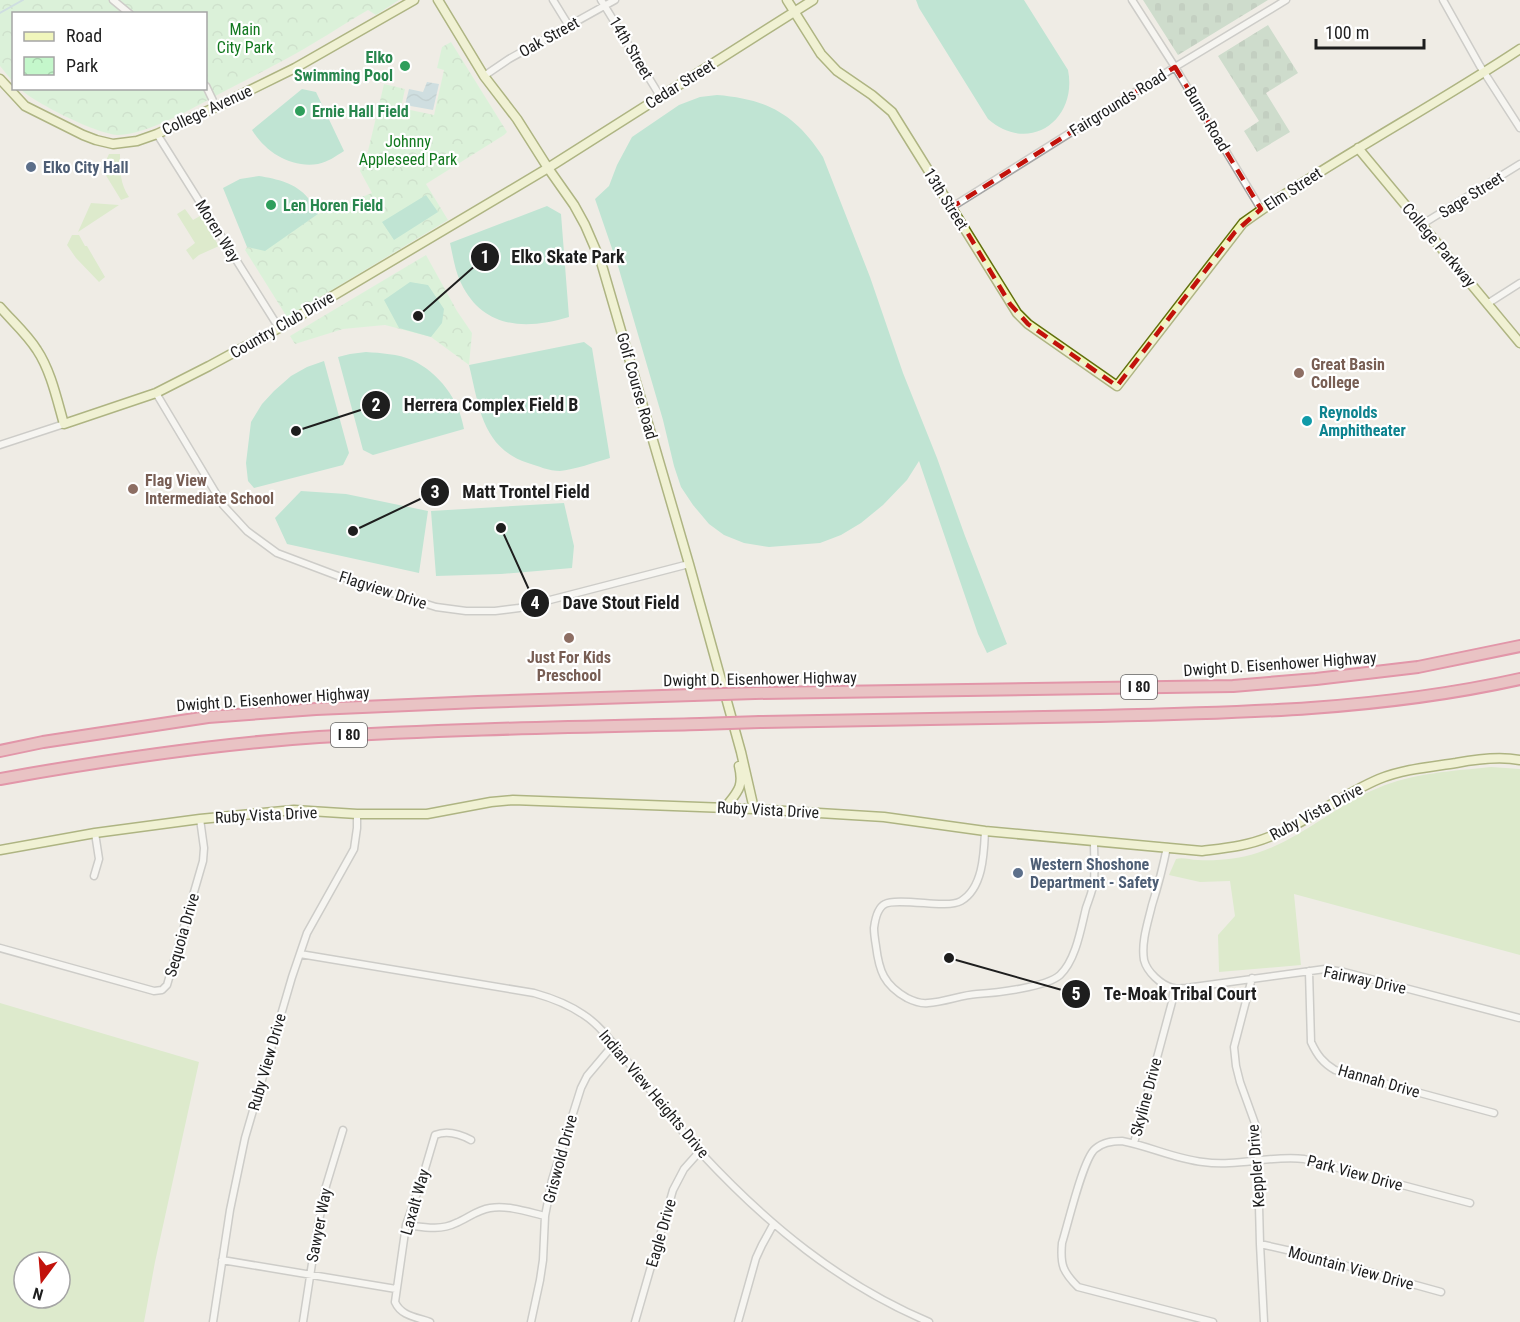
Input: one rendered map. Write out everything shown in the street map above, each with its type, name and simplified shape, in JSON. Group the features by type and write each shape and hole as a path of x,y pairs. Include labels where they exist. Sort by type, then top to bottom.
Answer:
{"highway":[{"name":"Dwight D. Eisenhower Highway","path":"0,751 43,742 219,716 374,706 755,693 1233,686 1418,667 1520,646"},
{"name":"I 80","path":"0,779 146,754 318,737 478,729 1244,713 1413,699 1520,679"},
{"path":"0,746 43,742"}],"street":[{"path":"113,0 128,12"},
{"name":"College Avenue","path":"0,79 29,109 90,138 120,144 137,141 216,107 295,68 414,0"},
{"name":"Golf Course Road","path":"438,0 484,76 517,119 574,205 601,262 689,564 736,732 754,808"},
{"path":"553,0 569,26"},
{"name":"Oak Street","path":"484,76 509,59 569,26 603,3 615,0"},
{"name":"13th Street","path":"787,0 821,54 837,71 873,95 892,112 1017,313 1028,324 1117,386"},
{"name":"Cedar Street","path":"548,168 813,0"},
{"name":"Burns Road","path":"1132,0 1261,209"},
{"name":"Fairgrounds Road","path":"952,207 1286,0"},
{"path":"1443,0 1484,73 1520,128"},
{"name":"14th Street","path":"603,3 660,96"},
{"name":"Elm Street","path":"1117,386 1243,223 1261,209 1358,148 1520,49"},
{"path":"207,88 216,107"},
{"name":"Moren Way","path":"157,134 279,328"},
{"name":"College Parkway","path":"1358,148 1520,343"},
{"name":"Sage Street","path":"1421,225 1520,164"},
{"name":"Country Club Drive","path":"0,445 156,393 279,328 548,168"},
{"path":"1487,303 1520,283"},
{"path":"0,307 27,337 41,357 64,424"},
{"name":"Flagview Drive","path":"156,393 223,505 241,525 277,553 338,576 436,607 466,611 495,611 519,608 689,564"},
{"path":"725,808 736,795 741,784 736,732"},
{"name":"Ruby Vista Drive","path":"0,850 96,833 200,819 294,810 357,814 427,814 513,800 754,808 884,817 985,831 1202,850 1251,843 1284,830 1381,778 1405,771 1473,760 1497,758 1520,760"},
{"name":"Ruby View Drive","path":"213,1322 234,1189 245,1138 300,954 312,923 354,849 357,814"},
{"name":"Sequoia Drive","path":"0,948 154,991 162,990 167,985 203,861 204,848 200,819"},
{"path":"985,831 982,865 977,883 960,902 950,904 896,901 886,903 876,916 874,930 882,973 889,986 914,1002 926,1004 1034,986 1059,976 1067,967 1077,943 1094,883 1094,840"},
{"path":"94,876 99,860 96,833"},
{"path":"1167,847 1147,926 1143,953 1144,962 1151,972 1164,985 1174,988"},
{"name":"Indian View Heights Drive","path":"300,954 534,993 560,1001 595,1024 614,1044 700,1151 773,1225 818,1260 869,1293 929,1322"},
{"name":"Fairway Drive","path":"1174,988 1325,969 1519,1018"},
{"name":"Hannah Drive","path":"1309,971 1311,1042 1324,1063 1335,1070 1494,1113"},
{"name":"Keppler Drive","path":"1252,978 1234,1047 1240,1082 1257,1129 1264,1322"},
{"name":"Skyline Drive","path":"1174,988 1134,1143 1112,1141 1102,1144 1090,1154 1062,1243 1061,1265 1078,1287 1213,1322"},
{"name":"Griswold Drive","path":"531,1322 543,1260 545,1216 552,1180 581,1088 587,1076 614,1044"},
{"name":"Sawyer Way","path":"303,1322 326,1186 343,1130"},
{"name":"Laxalt Way","path":"396,1289 406,1225 435,1135 455,1134 471,1140"},
{"name":"Park View Drive","path":"1134,1143 1204,1163 1305,1159 1470,1203"},
{"name":"Eagle Drive","path":"635,1322 673,1190 684,1169 700,1151"},
{"path":"406,1225 433,1229 445,1227 457,1223 478,1210 492,1208 506,1208 545,1216"},
{"path":"738,1322 756,1258 773,1225"},
{"name":"Mountain View Drive","path":"1260,1244 1441,1292"},
{"path":"222,1260 396,1289 395,1302 403,1313 430,1322"}],"highlighted area":[{"path":"1175,67 1261,209 1235,232 1117,386 1028,324 1010,304 952,207"}],"green space":[{"name":"Main City Park","path":"0,0 399,0 376,15 368,10 296,53 171,119 144,130 119,135 97,130 67,117 21,90 207,90 207,12 12,12 12,81 0,66"},
{"path":"916,0 1024,0 1068,70 1069,88 1065,104 1058,117 1047,127 1019,134 1004,129 988,119"},
{"path":"1143,0 1268,0 1178,55"},
{"path":"1268,25 1298,73 1266,93 1290,132 1257,152 1244,131 1259,121 1218,56"},
{"name":"Johnny Appleseed Park","path":"451,42 507,132 426,184 448,220 287,317 245,250 247,247 265,250 318,214 372,193 360,171 368,151 384,84 405,89 401,108 434,115 444,70 437,68 442,47"},
{"name":"Ernie Hall Field","path":"302,89 316,92 344,151 318,164 298,164 280,157 264,146 252,130"},
{"path":"717,95 751,100 778,111 802,130 823,157 1007,644 987,653 978,634 919,461 907,480 883,505 861,523 841,535 820,543 769,547 744,543 724,535 709,524 681,487 618,266 595,199 609,186 632,137 679,105 700,97"},
{"path":"109,154 120,154 122,182 129,197 121,200 102,169"},
{"name":"Len Horen Field","path":"259,176 292,185 303,193 318,214 265,251 247,247 223,188 240,179"},
{"path":"426,195 438,212 394,240 382,222"},
{"path":"91,203 119,205 78,232"},
{"path":"547,206 561,214 569,317 537,324 522,324 507,322 481,310 461,283 450,243"},
{"path":"185,209 193,220 200,216 219,246 193,260 186,250 195,243 177,214"},
{"path":"72,235 79,235 105,277 99,282 67,245"},
{"path":"426,255 472,333 469,365 431,337 385,325 343,329 295,344 290,336"},
{"path":"410,282 428,285 444,309 442,323 431,337 399,328 384,300"},
{"path":"584,342 592,348 610,458 560,471 528,463 513,456 501,447 485,424 469,365"},
{"path":"366,352 407,358 431,372 446,388 458,407 464,429 373,455 363,450 338,357"},
{"path":"324,361 349,453 343,465 254,488 248,481 246,463 251,422 262,404 291,376"},
{"path":"301,491 346,494 428,511 419,573 287,544 275,518"},
{"path":"564,503 574,546 572,568 501,574 436,576 431,511"},
{"path":"1491,767 1520,769 1520,955 1294,894 1301,965 1219,972 1218,935 1235,916 1230,881 1200,882 1169,875 1176,859 1220,860 1250,855 1289,839 1348,803 1391,783 1433,773"},
{"path":"0,1003 199,1062 144,1322 0,1322"}],"water":[{"path":"427,82 439,84 433,110 405,105 409,89 423,92"}],"waterway":[{"path":"0,13 23,0"}],"place":[{"name":"Elko Swimming Pool","path":"405,66"},
{"name":"Ernie Hall Field","path":"300,111"},
{"name":"Elko City Hall","path":"31,167"},
{"name":"Len Horen Field","path":"271,205"},
{"name":"Elko Skate Park","path":"418,316"},
{"name":"Great Basin College","path":"1299,373"},
{"name":"Reynolds Amphitheater","path":"1307,421"},
{"name":"Herrera Complex Field B","path":"296,431"},
{"name":"Flag View Intermediate School","path":"133,489"},
{"name":"Dave Stout Field","path":"501,528"},
{"name":"Matt Trontel Field","path":"353,531"},
{"name":"Just For Kids Preschool","path":"569,638"},
{"name":"Western Shoshone Department - Safety","path":"1018,873"},
{"name":"Te-Moak Tribal Court","path":"949,958"}]}
